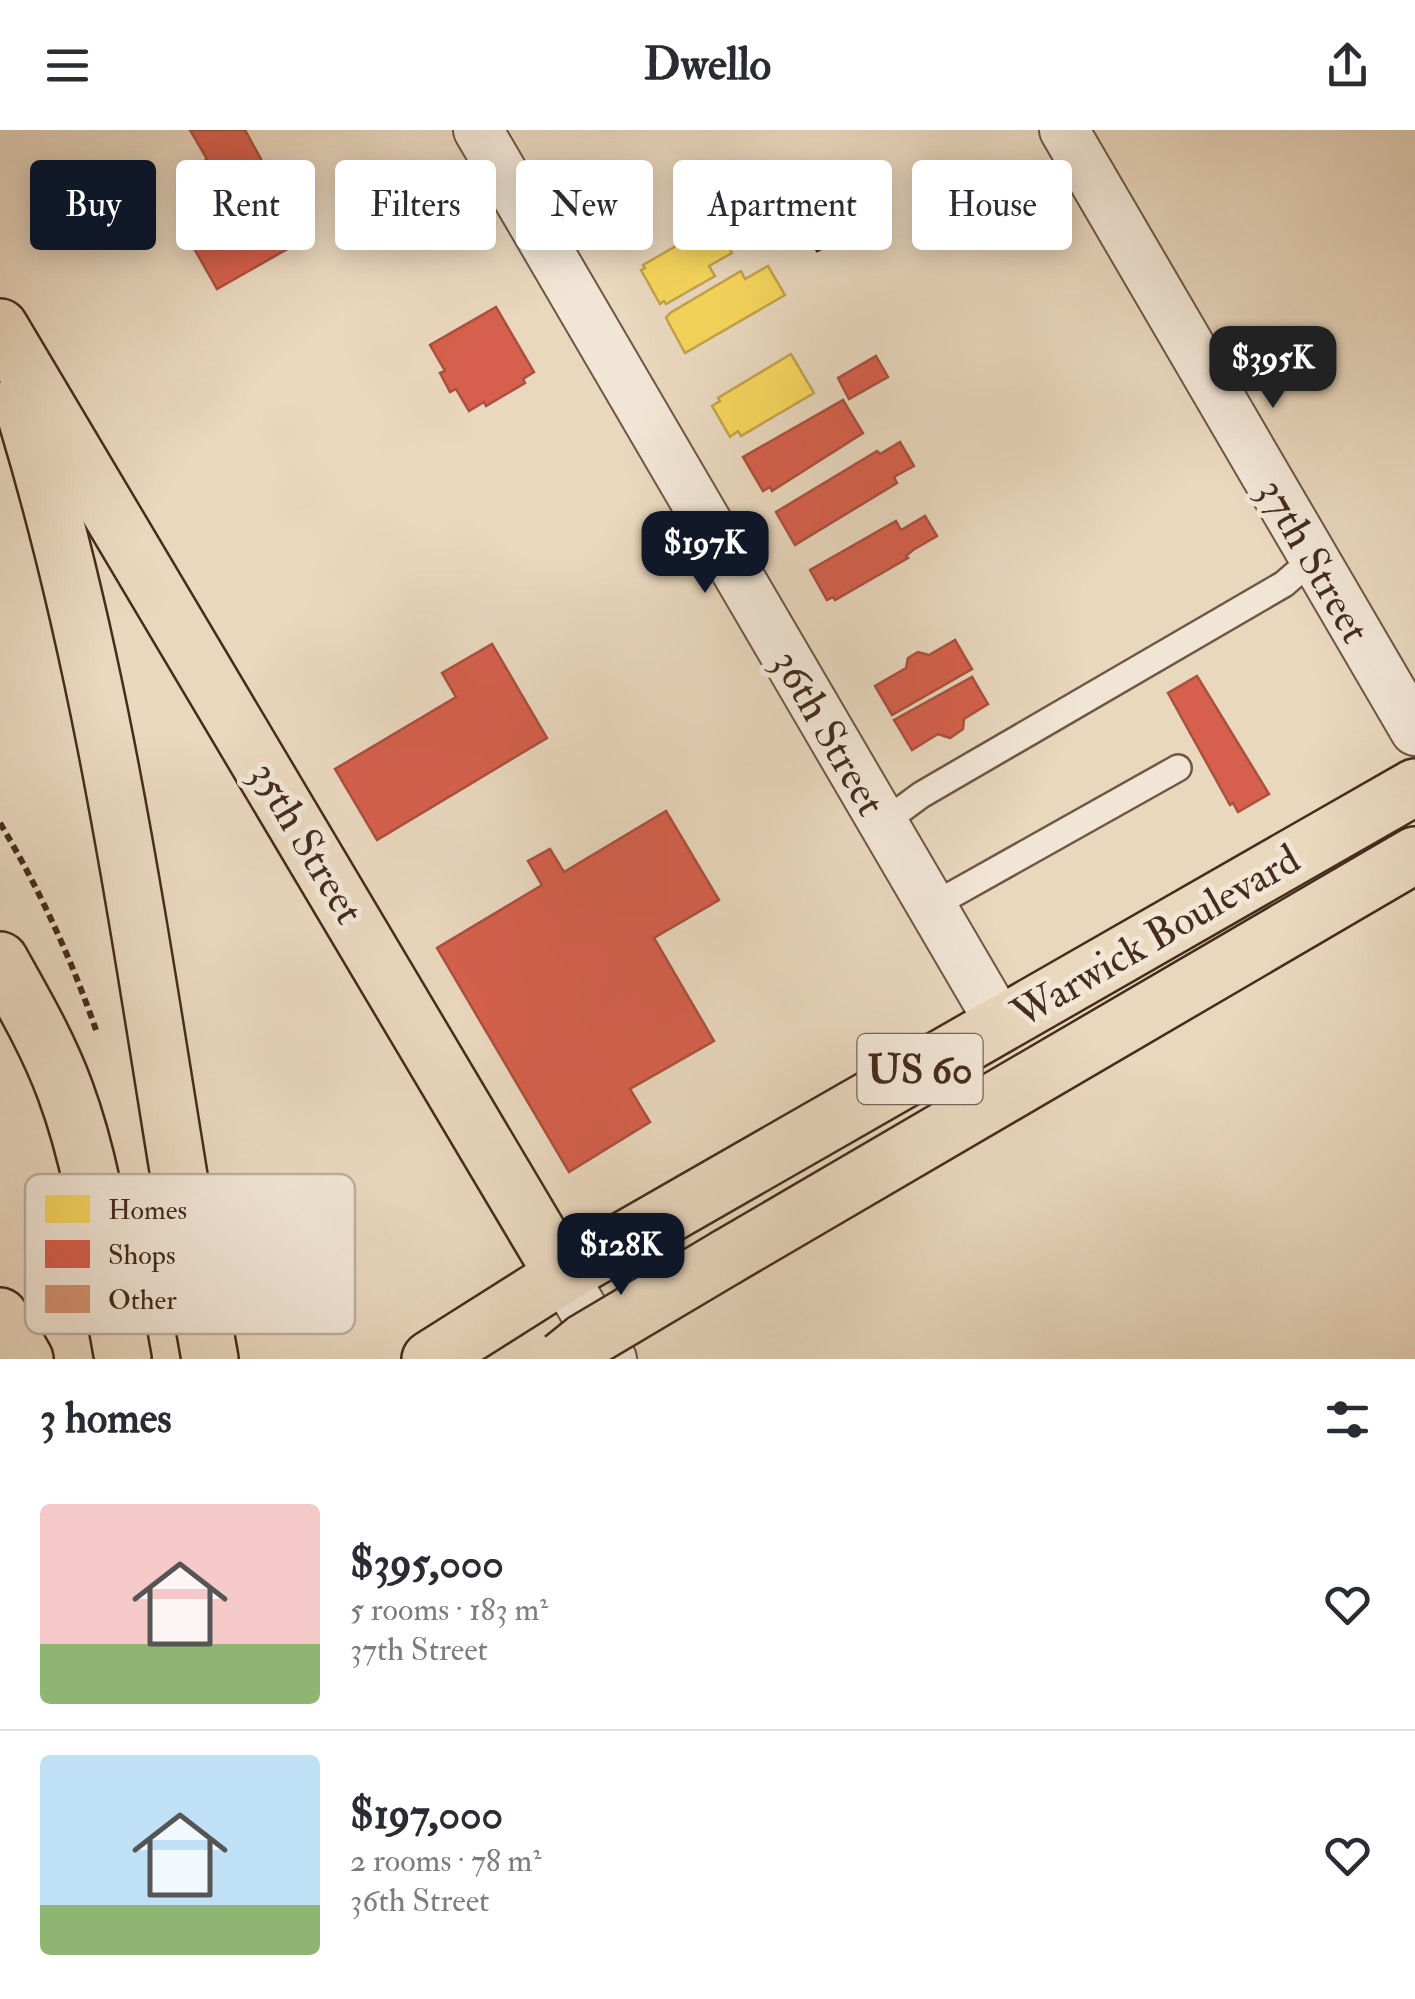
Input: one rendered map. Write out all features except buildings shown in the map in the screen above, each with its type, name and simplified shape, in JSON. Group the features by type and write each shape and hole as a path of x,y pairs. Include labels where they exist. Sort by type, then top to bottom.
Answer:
{"main road":[{"path":"0,329 48,487 93,679 113,776 178,1174"},
{"name":"35th Street","path":"0,329 564,1276"},
{"name":"Warwick Boulevard","path":"430,1359 564,1276 1415,787"},
{"path":"563,1359 584,1342 727,1257 1415,856"},
{"path":"0,960 37,1023 66,1093 88,1174"},
{"path":"0,1316 25,1359"},
{"path":"119,1334 123,1359"},
{"path":"206,1334 210,1359"}],"street":[{"name":"36th Street","path":"478,130 1000,1023"},
{"name":"37th Street","path":"1064,130 1415,731"},
{"name":"35th Street","path":"564,1276 612,1359"}],"lane":[{"path":"883,823 921,795 1284,584 1314,558"},
{"path":"932,906 1178,768"}]}
